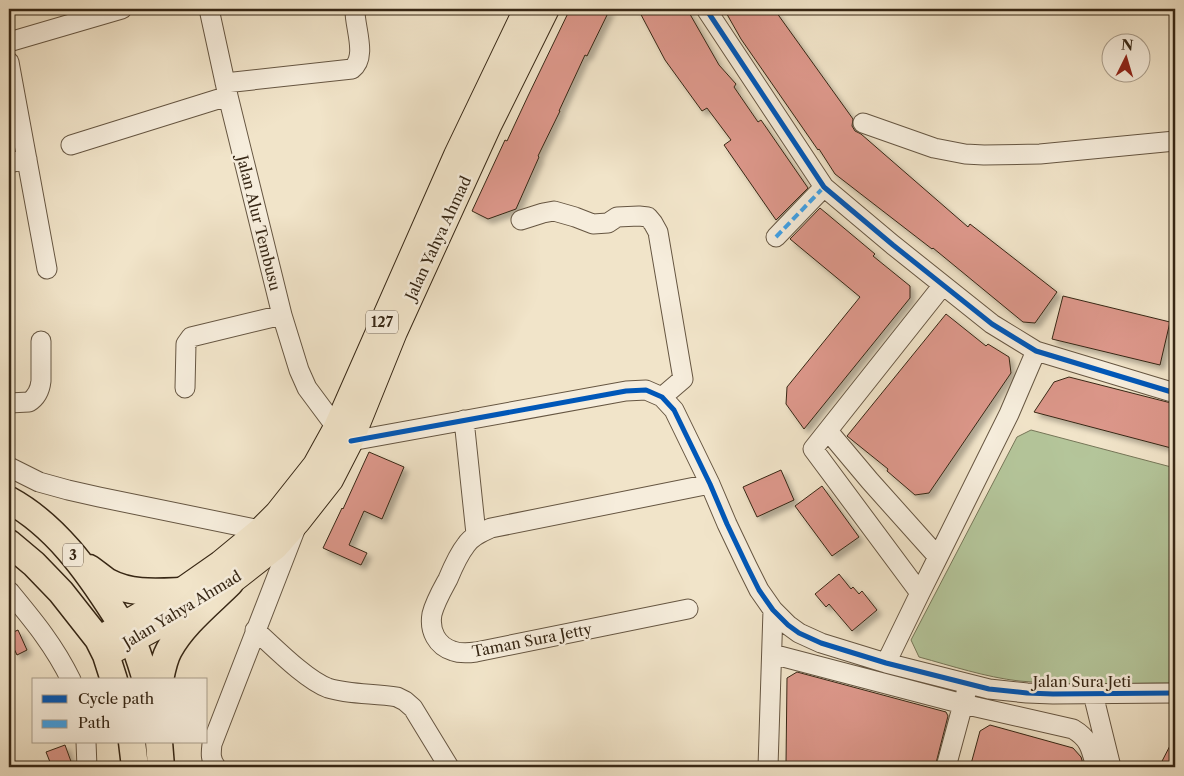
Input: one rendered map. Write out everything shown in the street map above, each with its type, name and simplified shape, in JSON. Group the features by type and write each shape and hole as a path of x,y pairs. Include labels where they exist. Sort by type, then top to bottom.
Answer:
{"highway":[{"name":"3","path":"9,500 40,520 55,534 101,591 127,632 145,678"},
{"name":"3","path":"9,543 34,564 61,592 102,647 113,678"},
{"path":"74,557 109,582 123,588 149,592 180,591"},
{"path":"160,678 165,660 182,631 230,583"},
{"path":"132,744 135,767"},
{"path":"158,744 161,767"}],"main road":[{"name":"Jalan Yahya Ahmad","path":"127,632 165,623 230,583 276,547 331,480 344,434 456,155 526,9"},
{"name":"Jalan Yahya Ahmad","path":"102,647 127,632 220,563 260,530 278,513 315,465 344,434 396,332 489,126 546,9"}],"street":[{"path":"9,42 122,9"},
{"name":"Jalan Alur Tembusu","path":"210,9 227,89 282,314 299,370 307,388 344,434"},
{"path":"71,145 227,89 352,69 357,66 360,52 355,9"},
{"path":"706,9 824,187 886,239 992,324 1036,351 1169,391"},
{"path":"9,62 18,161 47,269"},
{"path":"863,123 934,148 965,154 1040,154 1175,141"},
{"path":"776,237 824,187"},
{"path":"344,434 464,420 626,391 646,390 662,397 683,379 658,232 654,223 648,218 634,216 617,217 608,223 593,224 554,211 521,220"},
{"path":"920,593 813,449 943,284"},
{"path":"184,388 186,344 191,337 282,314"},
{"path":"9,403 29,402 37,396 42,381 41,340"},
{"path":"886,663 1009,414 1036,351"},
{"name":"Jalan Sura Jeti","path":"662,397 674,410 759,590 773,610 799,633 886,663 989,689 1027,693 1175,693"},
{"path":"464,420 476,534 491,528 710,484"},
{"path":"828,430 870,482 938,557"},
{"path":"9,467 39,482 68,490 260,530"},
{"path":"216,767 210,754 212,744 298,522"},
{"name":"Taman Sura Jetty","path":"476,534 466,544 459,556 432,614 432,632 437,640 453,651 464,653 476,652 688,609"},
{"path":"9,591 39,627 61,660 70,678"},
{"path":"768,767 773,610"},
{"path":"256,630 299,669 326,687 343,692 397,698 405,702 413,708 449,767"},
{"path":"772,654 963,704 1073,729 1088,742 1096,767"},
{"path":"946,767 968,684"},
{"path":"1092,694 1111,767"},
{"path":"86,744 87,767"}],"green space":[{"path":"1031,430 1175,468 1175,683 1038,683 981,674 919,657 911,640 1017,437"}],"building":[{"path":"570,9 610,9 587,56 585,55 538,156 516,209 488,219 472,211"},
{"path":"638,9 687,9 719,65 736,84 734,87 758,122 761,120 808,188 776,220 724,145 731,140 707,108 702,111 665,60"},
{"path":"724,9 774,9 853,119 852,126 855,131 861,134 968,227 970,224 1057,292 1035,323 1023,322 933,248 835,174 741,39"},
{"path":"820,208 875,254 873,256 910,286 910,298 804,429 786,404 787,387 860,297 790,239"},
{"path":"1063,296 1170,322 1160,365 1052,339"},
{"path":"946,314 986,346 988,344 1009,357 1011,373 929,493 915,495 887,471 888,469 847,436"},
{"path":"1069,377 1175,404 1175,449 1034,412 1054,382"},
{"path":"369,452 404,467 382,519 364,511 349,545 367,553 361,565 323,548"},
{"path":"781,470 794,500 757,517 743,487"},
{"path":"822,486 859,537 832,556 795,506"},
{"path":"839,574 851,589 853,587 859,594 862,591 877,610 852,631 829,604 826,607 815,594"},
{"path":"18,630 27,650 17,655 9,634"},
{"path":"797,672 946,712 948,716 935,767 790,767 786,763 787,678"},
{"path":"990,725 1073,748 1081,757 1084,767 982,767 971,764 980,731"},
{"path":"1175,736 1175,767 1159,767"},
{"path":"65,745 73,767 52,767 46,752"}],"marked path":[{"path":"776,237 824,187"}],"cycle path":[{"path":"706,9 824,187 893,245 992,324 1036,351 1175,393"},
{"path":"351,441 626,391 646,390 662,397 674,410 759,590 773,610 799,633 821,643 886,663 989,689 1053,694 1175,693"}]}
